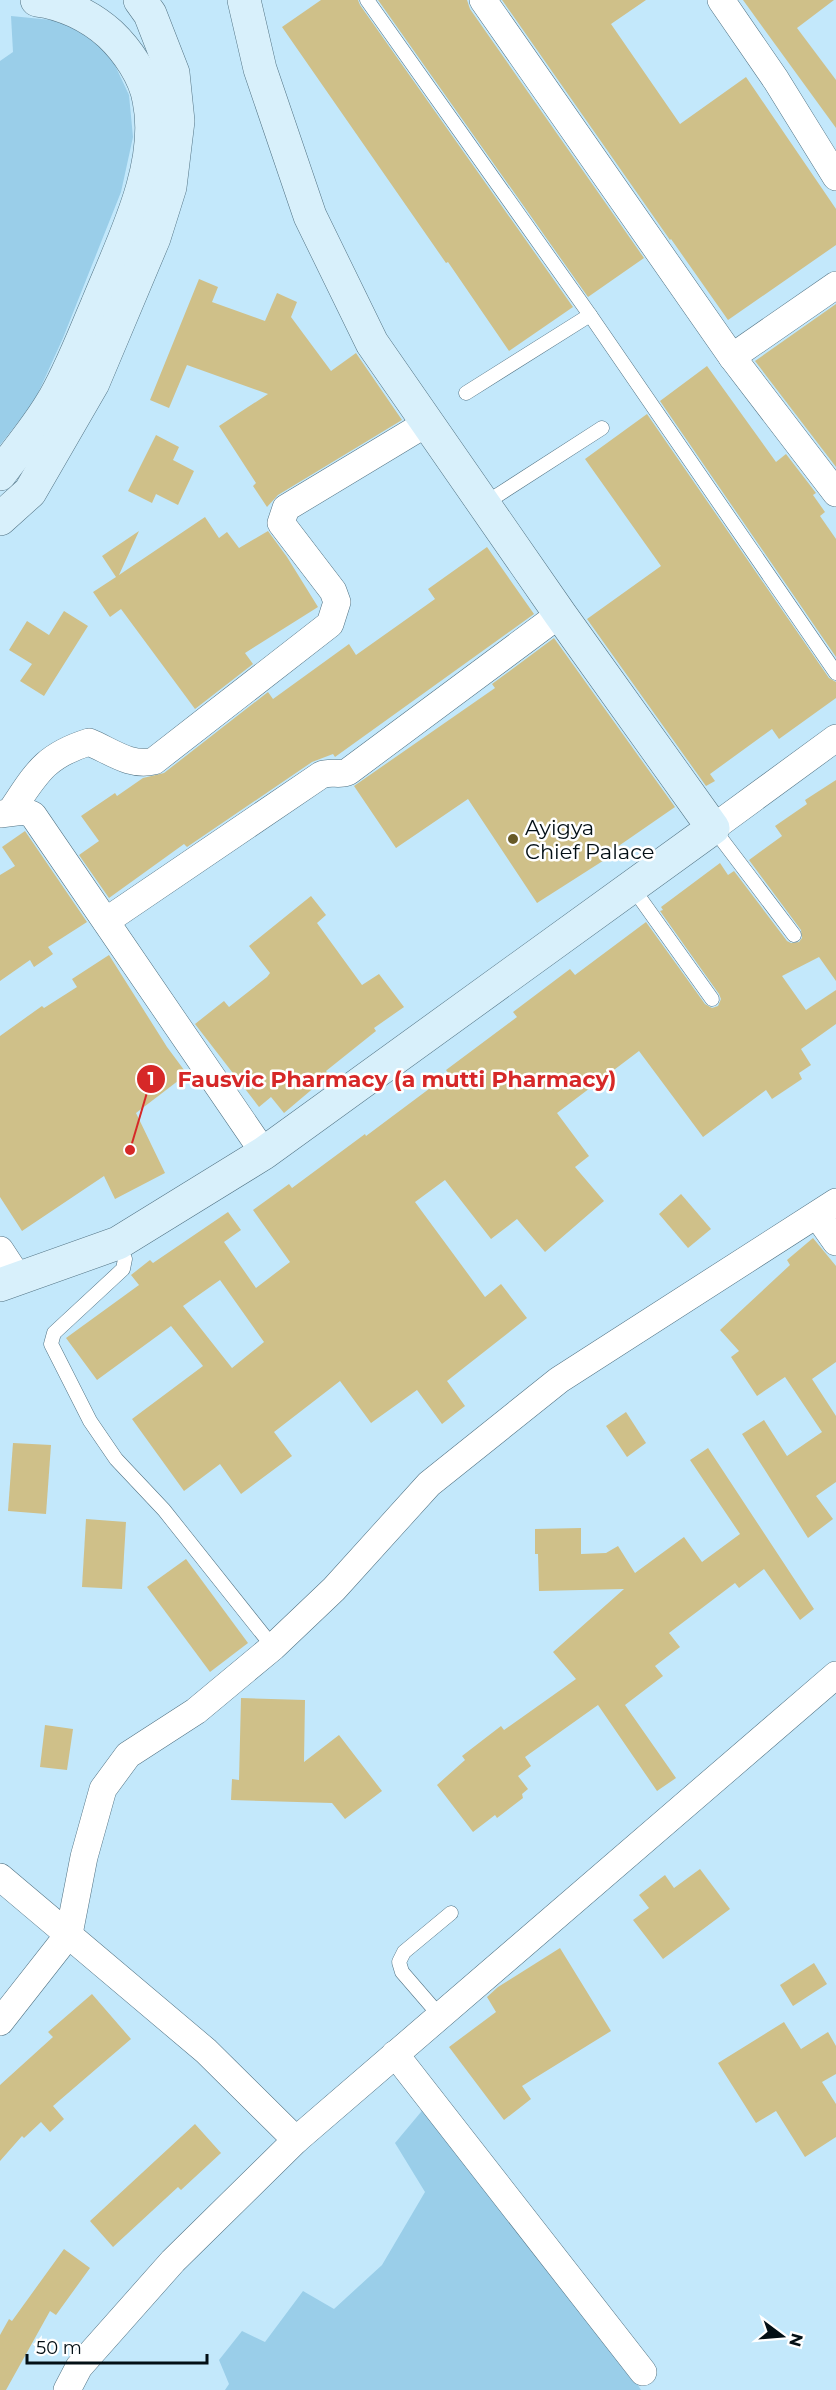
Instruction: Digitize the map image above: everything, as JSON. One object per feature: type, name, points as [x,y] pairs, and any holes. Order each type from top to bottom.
[{"type":"street","points":[[0,474],[52,404],[86,330],[131,220],[146,171],[151,135],[149,99],[136,66],[118,42],[101,25],[78,12],[42,0]]},
{"type":"street","points":[[0,519],[30,492],[93,383],[154,238],[170,187],[178,121],[173,73],[150,14],[140,0]]},
{"type":"street","points":[[244,0],[260,69],[310,216],[372,343],[560,614],[713,828]]},
{"type":"street","points":[[483,0],[732,357],[836,493]]},
{"type":"street","points":[[721,0],[776,80],[836,177]]},
{"type":"street","points":[[732,357],[836,285]]},
{"type":"street","points":[[5,813],[40,768],[58,754],[80,745],[89,742],[131,762],[143,764],[154,761],[330,624],[337,602],[333,591],[281,523],[286,508],[428,423]]},
{"type":"street","points":[[106,921],[321,775],[328,772],[345,774],[560,614]]},
{"type":"street","points":[[0,1250],[10,1282],[118,1243],[264,1153],[836,738]]},
{"type":"street","points":[[5,813],[24,811],[33,815],[264,1153]]},
{"type":"street","points":[[0,2022],[69,1934],[84,1857],[103,1789],[128,1755],[196,1711],[273,1647],[334,1590],[429,1484],[559,1380],[826,1208],[836,1242]]},
{"type":"street","points":[[67,2390],[79,2367],[173,2261],[296,2140],[836,1675]]},
{"type":"street","points":[[0,1876],[206,2051],[296,2140]]},
{"type":"street","points":[[395,2054],[643,2372]]},
{"type":"lane","points":[[367,0],[590,315],[836,673]]},
{"type":"lane","points":[[465,393],[590,315]]},
{"type":"lane","points":[[484,504],[602,428]]},
{"type":"lane","points":[[713,828],[794,935]]},
{"type":"lane","points":[[632,887],[712,999]]},
{"type":"lane","points":[[118,1243],[125,1258],[123,1269],[54,1333],[51,1344],[90,1421],[116,1459],[164,1510],[273,1647]]},
{"type":"lane","points":[[440,2016],[402,1972],[399,1962],[404,1952],[451,1912]]},
{"type":"shaded area","points":[[11,16],[62,21],[88,33],[113,61],[129,95],[133,137],[121,192],[63,338],[34,402],[0,445],[0,61],[13,52]]},
{"type":"shaded area","points":[[426,2106],[605,2333],[641,2390],[225,2390],[229,2384],[219,2360],[242,2331],[265,2342],[303,2291],[334,2309],[382,2265],[425,2192],[395,2143]]},
{"type":"building","points":[[321,0],[358,0],[573,307],[509,351],[282,27]]},
{"type":"building","points":[[378,0],[467,0],[470,9],[644,258],[588,297]]},
{"type":"building","points":[[502,0],[646,0],[611,24],[680,124],[746,77],[836,209],[836,245],[728,320]]},
{"type":"building","points":[[743,0],[834,0],[797,28],[836,80],[836,128]]},
{"type":"building","points":[[199,279],[218,287],[212,302],[265,321],[277,293],[297,302],[291,317],[331,371],[356,353],[402,420],[278,495],[267,507],[253,486],[256,483],[219,426],[268,394],[187,365],[169,408],[150,400]]},
{"type":"building","points":[[836,304],[836,467],[755,361]]},
{"type":"building","points":[[707,366],[776,462],[786,454],[816,493],[813,495],[825,512],[820,516],[836,539],[836,657],[660,401]]},
{"type":"building","points":[[647,414],[829,678],[836,682],[836,698],[779,739],[772,729],[710,774],[715,781],[706,786],[587,619],[661,566],[585,459]]},
{"type":"building","points":[[156,435],[179,447],[173,460],[194,471],[178,505],[156,494],[152,503],[128,491]]},
{"type":"building","points":[[205,517],[219,538],[227,532],[239,548],[268,531],[318,607],[245,653],[253,664],[195,709],[121,609],[110,617],[93,592],[116,577],[102,556],[139,531],[119,575]]},
{"type":"building","points":[[487,547],[534,614],[335,757],[333,754],[312,762],[187,847],[184,844],[109,898],[79,855],[99,841],[81,816],[115,793],[117,796],[143,778],[164,773],[268,692],[273,699],[349,644],[356,655],[435,599],[428,589]]},
{"type":"building","points":[[64,611],[88,626],[44,696],[20,681],[32,664],[9,650],[27,621],[49,635]]},
{"type":"building","points":[[554,638],[675,807],[607,854],[609,857],[537,903],[468,799],[396,848],[354,786],[495,688],[492,684]]},
{"type":"building","points":[[836,780],[836,981],[819,957],[782,976],[806,1010],[836,990],[836,1024],[801,1049],[811,1065],[799,1073],[802,1079],[772,1099],[766,1090],[703,1137],[639,1051],[557,1113],[589,1156],[575,1167],[604,1201],[545,1252],[517,1219],[491,1239],[445,1180],[415,1202],[485,1297],[501,1284],[527,1318],[447,1381],[465,1406],[442,1424],[417,1390],[371,1423],[340,1381],[274,1432],[292,1456],[241,1494],[220,1464],[184,1491],[132,1419],[203,1366],[171,1326],[97,1380],[66,1338],[139,1285],[131,1275],[150,1260],[153,1263],[228,1212],[241,1230],[224,1242],[256,1288],[290,1262],[253,1210],[289,1184],[292,1188],[365,1134],[366,1136],[449,1074],[446,1070],[517,1017],[513,1012],[570,969],[575,975],[646,922],[705,1004],[712,1008],[718,1006],[721,999],[719,994],[660,911],[663,910],[661,907],[720,863],[728,875],[734,871],[787,941],[799,942],[802,938],[801,930],[749,860],[782,836],[775,826],[807,804],[805,800]],"holes":[[[220,1280],[264,1342],[232,1368],[183,1306]]]},
{"type":"building","points":[[25,831],[87,922],[48,947],[53,954],[34,967],[30,960],[0,981],[0,875],[15,866],[2,847]]},
{"type":"building","points":[[311,896],[326,915],[317,923],[362,985],[379,974],[404,1007],[374,1028],[376,1031],[326,1071],[329,1075],[284,1113],[271,1097],[259,1107],[195,1024],[224,1001],[229,1007],[267,977],[270,973],[249,946]]},
{"type":"building","points":[[109,955],[167,1047],[187,1074],[136,1113],[165,1173],[115,1199],[104,1176],[22,1231],[0,1197],[0,1036],[42,1006],[44,1008],[77,987],[72,979]]},
{"type":"building","points":[[681,1194],[711,1229],[688,1248],[659,1214]]},
{"type":"building","points":[[813,1238],[836,1266],[836,1362],[812,1379],[836,1416],[836,1482],[816,1496],[833,1519],[808,1538],[742,1434],[764,1420],[787,1456],[822,1432],[785,1377],[757,1396],[731,1357],[739,1351],[720,1330],[790,1265],[787,1260]]},
{"type":"building","points":[[626,1412],[646,1443],[627,1457],[606,1426]]},
{"type":"building","points":[[13,1443],[51,1445],[46,1514],[8,1511]]},
{"type":"building","points":[[708,1448],[814,1609],[800,1620],[764,1569],[739,1588],[735,1583],[669,1633],[680,1647],[655,1666],[663,1676],[625,1705],[676,1778],[657,1791],[598,1705],[525,1757],[531,1766],[518,1776],[528,1789],[522,1794],[523,1798],[497,1818],[495,1815],[473,1832],[437,1785],[465,1760],[462,1756],[501,1726],[504,1730],[576,1679],[553,1652],[624,1589],[539,1591],[535,1529],[581,1528],[581,1554],[606,1553],[618,1546],[635,1573],[684,1537],[702,1562],[740,1534],[690,1460]]},
{"type":"building","points":[[86,1519],[126,1522],[122,1589],[82,1587]]},
{"type":"building","points":[[186,1559],[248,1643],[210,1672],[147,1587]]},
{"type":"building","points":[[241,1698],[305,1700],[304,1762],[339,1735],[382,1791],[345,1819],[332,1803],[231,1800],[232,1779],[239,1780]]},
{"type":"building","points":[[45,1725],[73,1729],[67,1770],[40,1767]]},
{"type":"building","points":[[700,1869],[730,1909],[663,1959],[633,1920],[649,1908],[639,1895],[665,1875],[674,1888]]},
{"type":"building","points":[[560,1948],[611,2031],[522,2086],[531,2099],[504,2120],[449,2047],[496,2012],[487,1997],[498,1987]]},
{"type":"building","points":[[814,1963],[827,1984],[793,2006],[780,1985]]},
{"type":"building","points":[[92,1994],[131,2039],[53,2106],[64,2119],[50,2132],[41,2122],[24,2138],[22,2136],[0,2161],[0,2085],[53,2037],[48,2032]]},
{"type":"building","points":[[784,2022],[801,2049],[828,2032],[836,2046],[836,2074],[822,2082],[836,2104],[836,2137],[805,2157],[776,2111],[756,2123],[718,2063]]},
{"type":"building","points":[[195,2124],[221,2153],[181,2190],[178,2187],[113,2247],[90,2221]]},
{"type":"building","points":[[64,2249],[90,2268],[56,2315],[50,2311],[6,2390],[0,2390],[0,2335],[9,2319],[12,2321]]},
{"type":"place","name":"Ayigya Chief Palace","points":[[513,839]]},
{"type":"place","name":"Fausvic Pharmacy (a mutti Pharmacy)","points":[[130,1150]]}]
